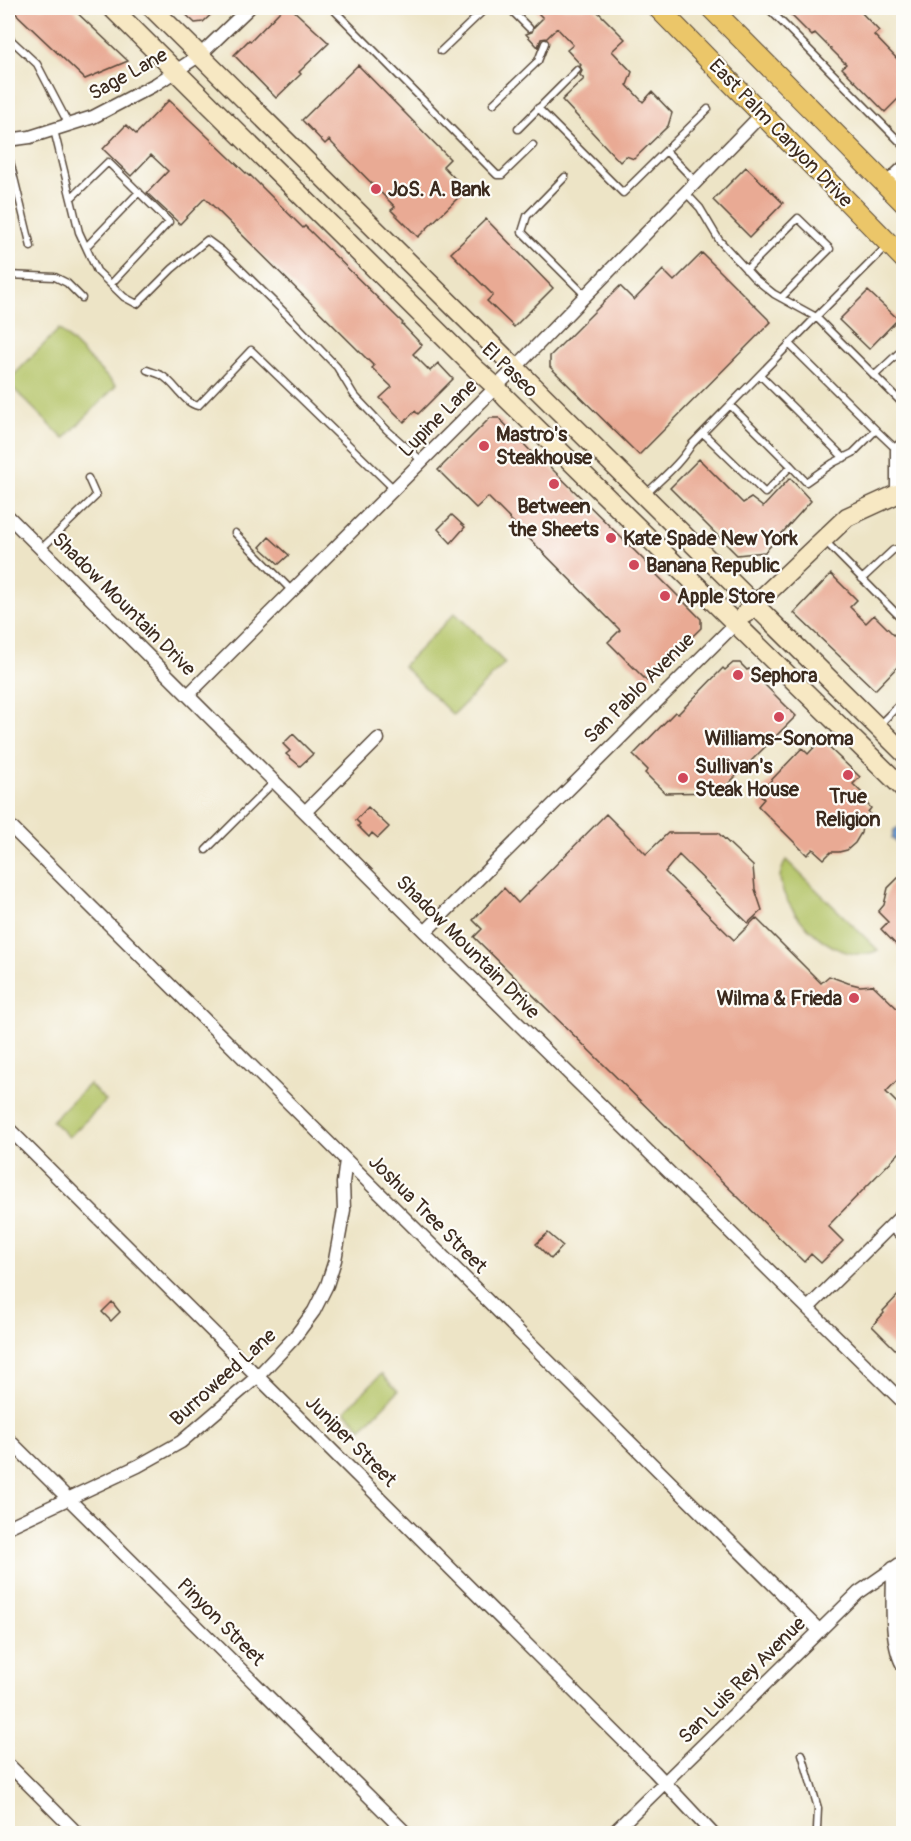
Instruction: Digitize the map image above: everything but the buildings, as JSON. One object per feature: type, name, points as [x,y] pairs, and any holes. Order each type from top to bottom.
[{"type":"main road","name":"East Palm Canyon Drive","points":[[658,8],[903,259]]},
{"type":"main road","name":"East Palm Canyon Drive","points":[[711,8],[903,203]]},
{"type":"street","name":"El Paseo","points":[[112,8],[467,361],[903,788]]},
{"type":"street","name":"El Paseo","points":[[152,8],[903,753]]},
{"type":"street","name":"Sage Lane","points":[[8,139],[30,137],[93,117],[156,84],[200,55],[249,8]]},
{"type":"street","name":"Lupine Lane","points":[[188,695],[516,367],[762,114]]},
{"type":"street","points":[[885,185],[903,167]]},
{"type":"street","name":"San Pablo Avenue","points":[[425,932],[823,539],[847,517],[900,494],[900,447]]},
{"type":"street","name":"Shadow Mountain Drive","points":[[8,516],[425,932],[903,1403]]},
{"type":"street","points":[[305,812],[378,739]]},
{"type":"street","name":"Joshua Tree Street","points":[[8,824],[820,1631]]},
{"type":"street","name":"Juniper Street","points":[[8,1128],[713,1833]]},
{"type":"street","name":"Burroweed Lane","points":[[8,1527],[138,1466],[181,1442],[258,1376],[294,1338],[314,1311],[327,1284],[344,1210],[343,1183],[346,1160]]},
{"type":"street","points":[[808,1308],[903,1213]]},
{"type":"street","name":"Pinyon Street","points":[[8,1439],[407,1833]]},
{"type":"street","points":[[898,1564],[894,1640],[897,1658],[903,1667]]},
{"type":"street","name":"San Luis Rey Avenue","points":[[612,1833],[858,1593],[898,1564]]},
{"type":"street","points":[[8,1764],[72,1832]]},
{"type":"lane","points":[[332,8],[497,175],[502,175],[533,145]]},
{"type":"lane","points":[[441,51],[486,8]]},
{"type":"lane","points":[[509,8],[530,28]]},
{"type":"lane","points":[[768,8],[903,146]]},
{"type":"lane","points":[[8,37],[37,64],[69,125]]},
{"type":"lane","points":[[493,104],[538,61],[545,43]]},
{"type":"lane","points":[[518,129],[577,70]]},
{"type":"lane","points":[[538,108],[623,193],[708,109]]},
{"type":"lane","points":[[54,130],[79,232],[97,271],[124,297],[137,304],[172,269],[207,240],[222,251],[294,322],[337,367],[354,395],[422,462]]},
{"type":"lane","points":[[666,151],[697,182]]},
{"type":"lane","points":[[8,153],[31,247]]},
{"type":"lane","points":[[71,198],[108,162],[169,222],[111,284]]},
{"type":"lane","points":[[566,177],[527,216],[522,232],[586,296]]},
{"type":"lane","points":[[86,247],[139,192]]},
{"type":"lane","points":[[686,193],[700,208],[718,240],[754,278],[781,298],[816,317],[903,405]]},
{"type":"lane","points":[[746,270],[798,218],[830,249],[781,298]]},
{"type":"lane","points":[[644,496],[678,465],[692,444],[889,244]]},
{"type":"lane","points":[[8,275],[55,277],[67,283],[82,298]]},
{"type":"lane","points":[[789,344],[876,430],[900,447]]},
{"type":"lane","points":[[874,376],[903,348]]},
{"type":"lane","points":[[147,370],[162,375],[194,406],[198,406],[251,350],[394,489]]},
{"type":"lane","points":[[760,375],[844,458]]},
{"type":"lane","points":[[730,405],[806,482],[853,453],[876,430]]},
{"type":"lane","points":[[703,433],[765,493],[791,466]]},
{"type":"lane","points":[[41,549],[96,495],[88,478]]},
{"type":"lane","points":[[235,533],[292,591]]},
{"type":"lane","points":[[823,539],[903,621]]},
{"type":"lane","points":[[862,579],[893,550],[897,549],[903,555]]},
{"type":"lane","points":[[877,727],[903,700]]},
{"type":"lane","points":[[206,850],[274,781]]},
{"type":"lane","points":[[890,1227],[903,1240]]},
{"type":"lane","points":[[802,1754],[818,1808],[819,1833]]},
{"type":"green space","points":[[59,329],[116,386],[64,439],[8,383]]},
{"type":"green space","points":[[455,613],[505,663],[453,715],[403,666]]},
{"type":"green space","points":[[786,860],[878,950],[863,954],[848,952],[832,946],[816,935],[791,908],[784,893],[780,876]]},
{"type":"green space","points":[[89,1084],[106,1101],[69,1137],[52,1121]]},
{"type":"green space","points":[[381,1374],[398,1391],[362,1428],[345,1411]]},
{"type":"water","points":[[899,827],[903,828],[903,844],[898,844],[892,838],[894,830]]},
{"type":"place","name":"JoS. A. Bank","points":[[376,189]]},
{"type":"place","name":"Mastro's Steakhouse","points":[[484,446]]},
{"type":"place","name":"Between the Sheets","points":[[554,484]]},
{"type":"place","name":"Kate Spade New York","points":[[611,538]]},
{"type":"place","name":"Banana Republic","points":[[634,565]]},
{"type":"place","name":"Apple Store","points":[[665,596]]},
{"type":"place","name":"Sephora","points":[[738,675]]},
{"type":"place","name":"Williams-Sonoma","points":[[779,717]]},
{"type":"place","name":"True Religion","points":[[848,775]]},
{"type":"place","name":"Sullivan's Steak House","points":[[683,778]]},
{"type":"place","name":"Wilma & Frieda","points":[[854,998]]}]
